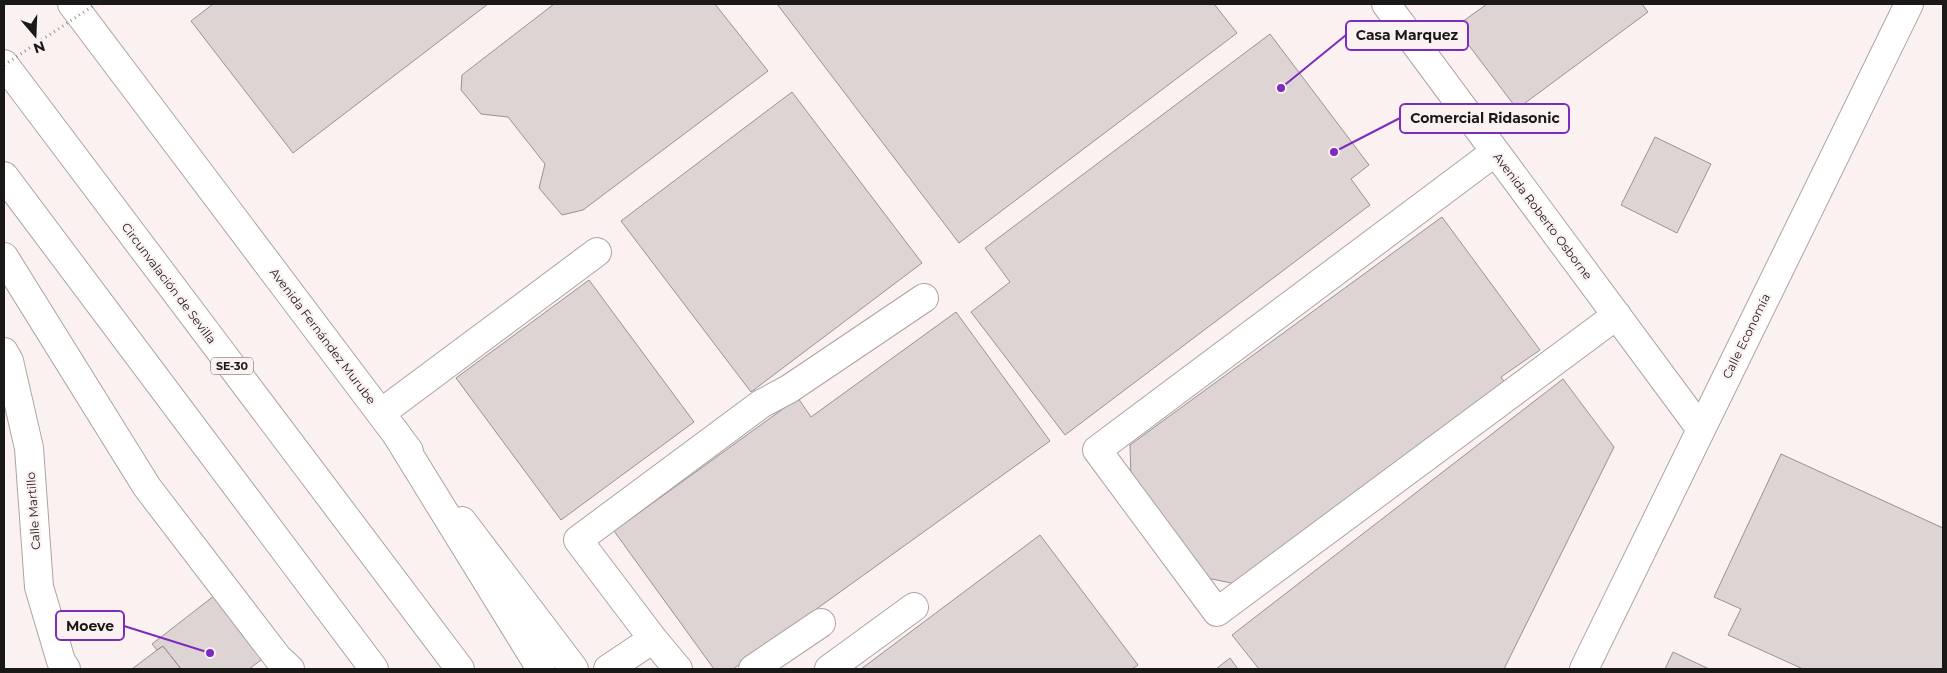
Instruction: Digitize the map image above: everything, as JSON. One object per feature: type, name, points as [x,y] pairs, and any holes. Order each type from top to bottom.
[{"type":"main road","name":"Avenida Fernández Murube","points":[[72,4],[574,669]]},
{"type":"main road","name":"Avenida Roberto Osborne","points":[[1386,4],[1700,428]]},
{"type":"main road","name":"Calle Economía","points":[[1584,669],[1700,428],[1909,4]]},
{"type":"main road","name":"Circunvalación de Sevilla","points":[[4,64],[460,669]]},
{"type":"main road","points":[[1495,152],[1097,450],[1217,612],[1617,315]]},
{"type":"main road","points":[[4,176],[374,669]]},
{"type":"main road","points":[[541,669],[388,422],[597,252]]},
{"type":"main road","points":[[4,257],[147,487],[278,658],[290,669]]},
{"type":"main road","points":[[678,669],[578,540],[761,404],[924,298]]},
{"type":"main road","name":"Calle Martillo","points":[[4,352],[9,361],[28,448],[39,587],[61,661],[66,669]]},
{"type":"main road","points":[[829,669],[914,607]]},
{"type":"main road","points":[[752,669],[821,623]]},
{"type":"main road","points":[[608,669],[653,639]]},
{"type":"path","points":[[4,64],[96,4]]},
{"type":"building","points":[[213,4],[488,4],[293,153],[191,21]]},
{"type":"building","points":[[554,4],[715,4],[768,71],[583,210],[562,215],[539,188],[545,164],[508,117],[481,114],[461,90],[462,75]]},
{"type":"building","points":[[777,4],[1214,4],[1237,33],[959,243]]},
{"type":"building","points":[[1487,4],[1642,4],[1648,12],[1517,109],[1455,27]]},
{"type":"building","points":[[1270,34],[1369,165],[1351,179],[1370,205],[1065,435],[971,312],[1010,282],[985,248]]},
{"type":"building","points":[[792,92],[922,263],[751,392],[621,221]]},
{"type":"building","points":[[1655,137],[1711,164],[1677,233],[1621,205]]},
{"type":"building","points":[[1442,217],[1540,350],[1501,377],[1508,387],[1236,584],[1207,578],[1131,479],[1130,445]]},
{"type":"building","points":[[589,280],[694,422],[561,520],[456,378]]},
{"type":"building","points":[[956,312],[1050,441],[733,669],[714,669],[614,531],[798,398],[811,417]]},
{"type":"building","points":[[1563,379],[1614,447],[1504,669],[1259,669],[1232,635]]},
{"type":"building","points":[[1781,454],[1943,528],[1943,669],[1803,669],[1728,635],[1741,609],[1714,597]]},
{"type":"building","points":[[1040,535],[1138,665],[1132,669],[861,669]]},
{"type":"building","points":[[232,582],[281,645],[249,669],[181,669],[163,646],[157,650],[152,644]]},
{"type":"building","points":[[163,646],[181,669],[132,669],[157,650]]},
{"type":"building","points":[[1673,652],[1709,669],[1665,669]]},
{"type":"building","points":[[1230,658],[1238,669],[1216,669]]},
{"type":"place","name":"Casa Marquez","points":[[1281,88]]},
{"type":"place","name":"Comercial Ridasonic","points":[[1334,152]]},
{"type":"place","name":"Moeve","points":[[210,653]]}]
